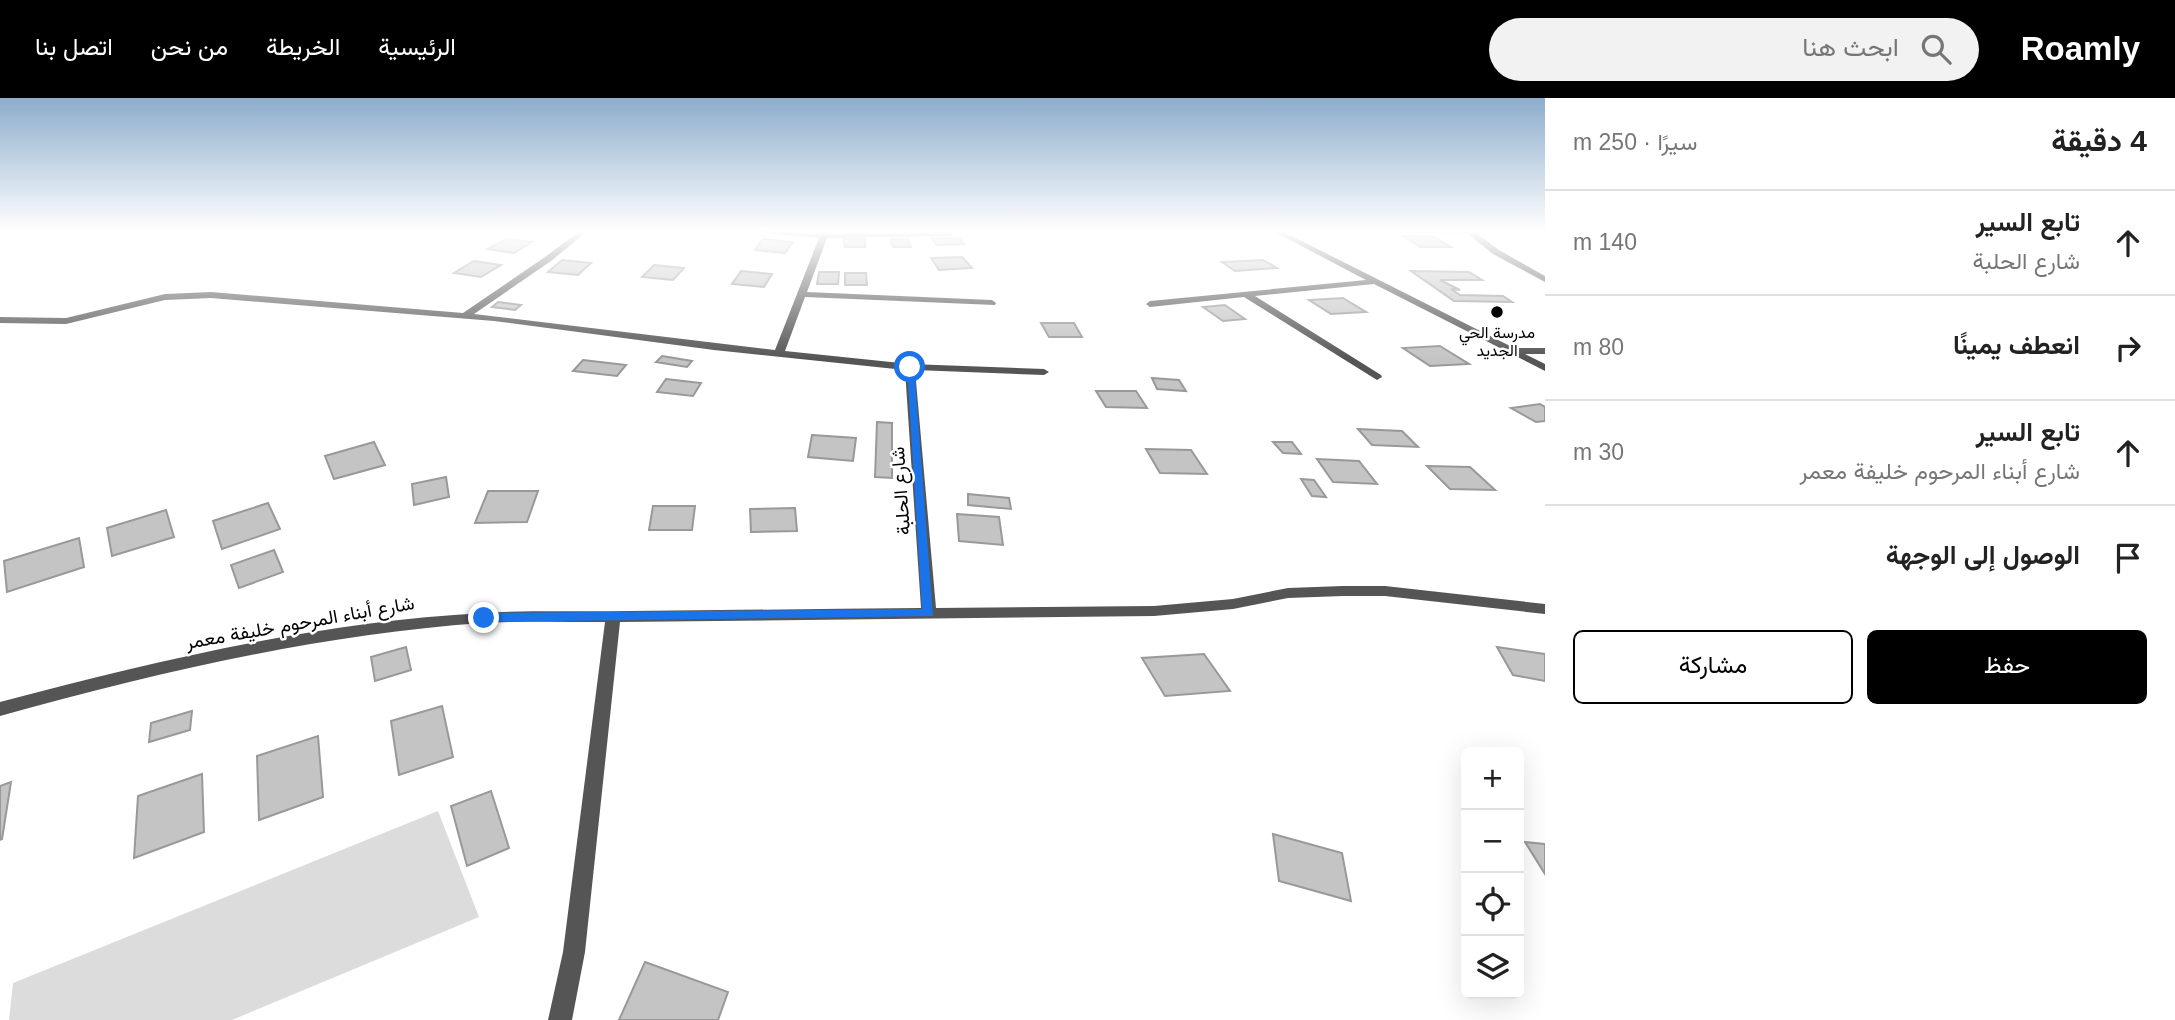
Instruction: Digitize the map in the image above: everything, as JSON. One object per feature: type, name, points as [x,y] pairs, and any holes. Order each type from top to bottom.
[{"type":"street","points":[[464,316],[527,273]]},
{"type":"street","points":[[779,354],[810,273]]},
{"type":"street","points":[[1356,273],[1545,368]]},
{"type":"street","points":[[1150,304],[1373,282]]},
{"type":"street","points":[[802,294],[992,303]]},
{"type":"street","points":[[0,320],[66,321],[149,300],[193,295],[464,316],[910,367],[1044,372]]},
{"type":"street","points":[[1247,295],[1377,377]]},
{"type":"street","points":[[1513,351],[1545,351]]},
{"type":"street","name":"شارع الحلبة","points":[[910,367],[929,613]]},
{"type":"street","name":"شارع أبناء المرحوم خليفة معمر","points":[[0,709],[103,681],[233,652],[408,624],[484,618],[1154,611],[1233,604],[1288,593],[1343,591],[1385,591],[1545,609]]},
{"type":"street","points":[[560,1020],[574,952],[613,615]]},
{"type":"shaded area","points":[[438,811],[479,917],[232,1020],[9,1020],[13,983]]},
{"type":"building","points":[[454,273],[488,273],[481,277]]},
{"type":"building","points":[[646,273],[679,273],[673,280],[642,277]]},
{"type":"building","points":[[740,273],[772,274],[764,287],[732,284]]},
{"type":"building","points":[[819,273],[839,273],[838,284],[817,284]]},
{"type":"building","points":[[845,273],[866,273],[867,285],[845,285]]},
{"type":"building","name":"مدرسة الحي الجديد","points":[[1414,273],[1471,273],[1482,280],[1440,280],[1460,290],[1451,289],[1460,295],[1503,296],[1512,302],[1454,301]]},
{"type":"building","points":[[1343,298],[1366,312],[1331,314],[1309,300]]},
{"type":"building","points":[[498,302],[521,305],[515,310],[492,307]]},
{"type":"building","points":[[1225,305],[1245,319],[1223,321],[1203,307]]},
{"type":"building","points":[[1041,323],[1074,323],[1082,337],[1049,337]]},
{"type":"building","points":[[1440,346],[1469,364],[1430,366],[1403,348]]},
{"type":"building","points":[[662,356],[692,361],[687,367],[656,362]]},
{"type":"building","points":[[583,360],[626,365],[617,376],[573,371]]},
{"type":"building","points":[[1152,378],[1179,380],[1186,391],[1157,389]]},
{"type":"building","points":[[666,379],[701,383],[693,396],[657,392]]},
{"type":"building","points":[[1096,391],[1136,391],[1147,408],[1106,407]]},
{"type":"building","points":[[1540,404],[1545,407],[1545,421],[1536,422],[1511,408]]},
{"type":"building","points":[[877,422],[892,423],[892,478],[875,477]]},
{"type":"building","points":[[1358,429],[1402,431],[1418,447],[1372,445]]},
{"type":"building","points":[[812,435],[856,438],[853,461],[808,457]]},
{"type":"building","points":[[374,442],[385,465],[334,479],[325,456]]},
{"type":"building","points":[[1273,442],[1292,442],[1301,454],[1283,453]]},
{"type":"building","points":[[1146,449],[1191,450],[1207,474],[1160,473]]},
{"type":"building","points":[[1317,459],[1359,461],[1377,484],[1333,482]]},
{"type":"building","points":[[1427,466],[1470,467],[1495,490],[1450,489]]},
{"type":"building","points":[[446,477],[449,497],[414,505],[412,484]]},
{"type":"building","points":[[1301,479],[1314,480],[1326,497],[1312,496]]},
{"type":"building","points":[[488,491],[538,491],[527,522],[475,523]]},
{"type":"building","points":[[968,494],[1009,498],[1011,509],[968,505]]},
{"type":"building","points":[[268,503],[280,529],[222,549],[213,521]]},
{"type":"building","points":[[653,506],[695,506],[692,530],[649,530]]},
{"type":"building","points":[[795,508],[797,531],[751,532],[750,509]]},
{"type":"building","points":[[166,510],[174,537],[112,556],[107,528]]},
{"type":"building","points":[[957,514],[999,517],[1003,545],[959,541]]},
{"type":"building","points":[[79,538],[84,567],[7,592],[4,561]]},
{"type":"building","points":[[274,550],[283,572],[239,588],[231,565]]},
{"type":"building","points":[[406,647],[411,670],[375,681],[371,657]]},
{"type":"building","points":[[1497,647],[1545,654],[1545,681],[1513,675]]},
{"type":"building","points":[[1204,654],[1230,691],[1165,696],[1142,658]]},
{"type":"building","points":[[442,706],[453,757],[399,775],[391,721]]},
{"type":"building","points":[[192,711],[190,730],[149,742],[151,723]]},
{"type":"building","points":[[318,736],[323,797],[259,820],[257,756]]},
{"type":"building","points":[[202,774],[204,832],[134,858],[138,796]]},
{"type":"building","points":[[11,782],[2,839],[0,840],[0,786]]},
{"type":"building","points":[[491,791],[509,848],[467,866],[451,806]]},
{"type":"building","points":[[1273,834],[1342,853],[1351,901],[1279,881]]},
{"type":"building","points":[[1525,842],[1545,844],[1545,874]]},
{"type":"building","points":[[645,962],[728,992],[718,1020],[619,1020]]},
{"type":"place","name":"مدرسة الحي الجديد","points":[[1497,312]]},
{"type":"route","points":[[484,618],[929,613],[910,367]]}]
